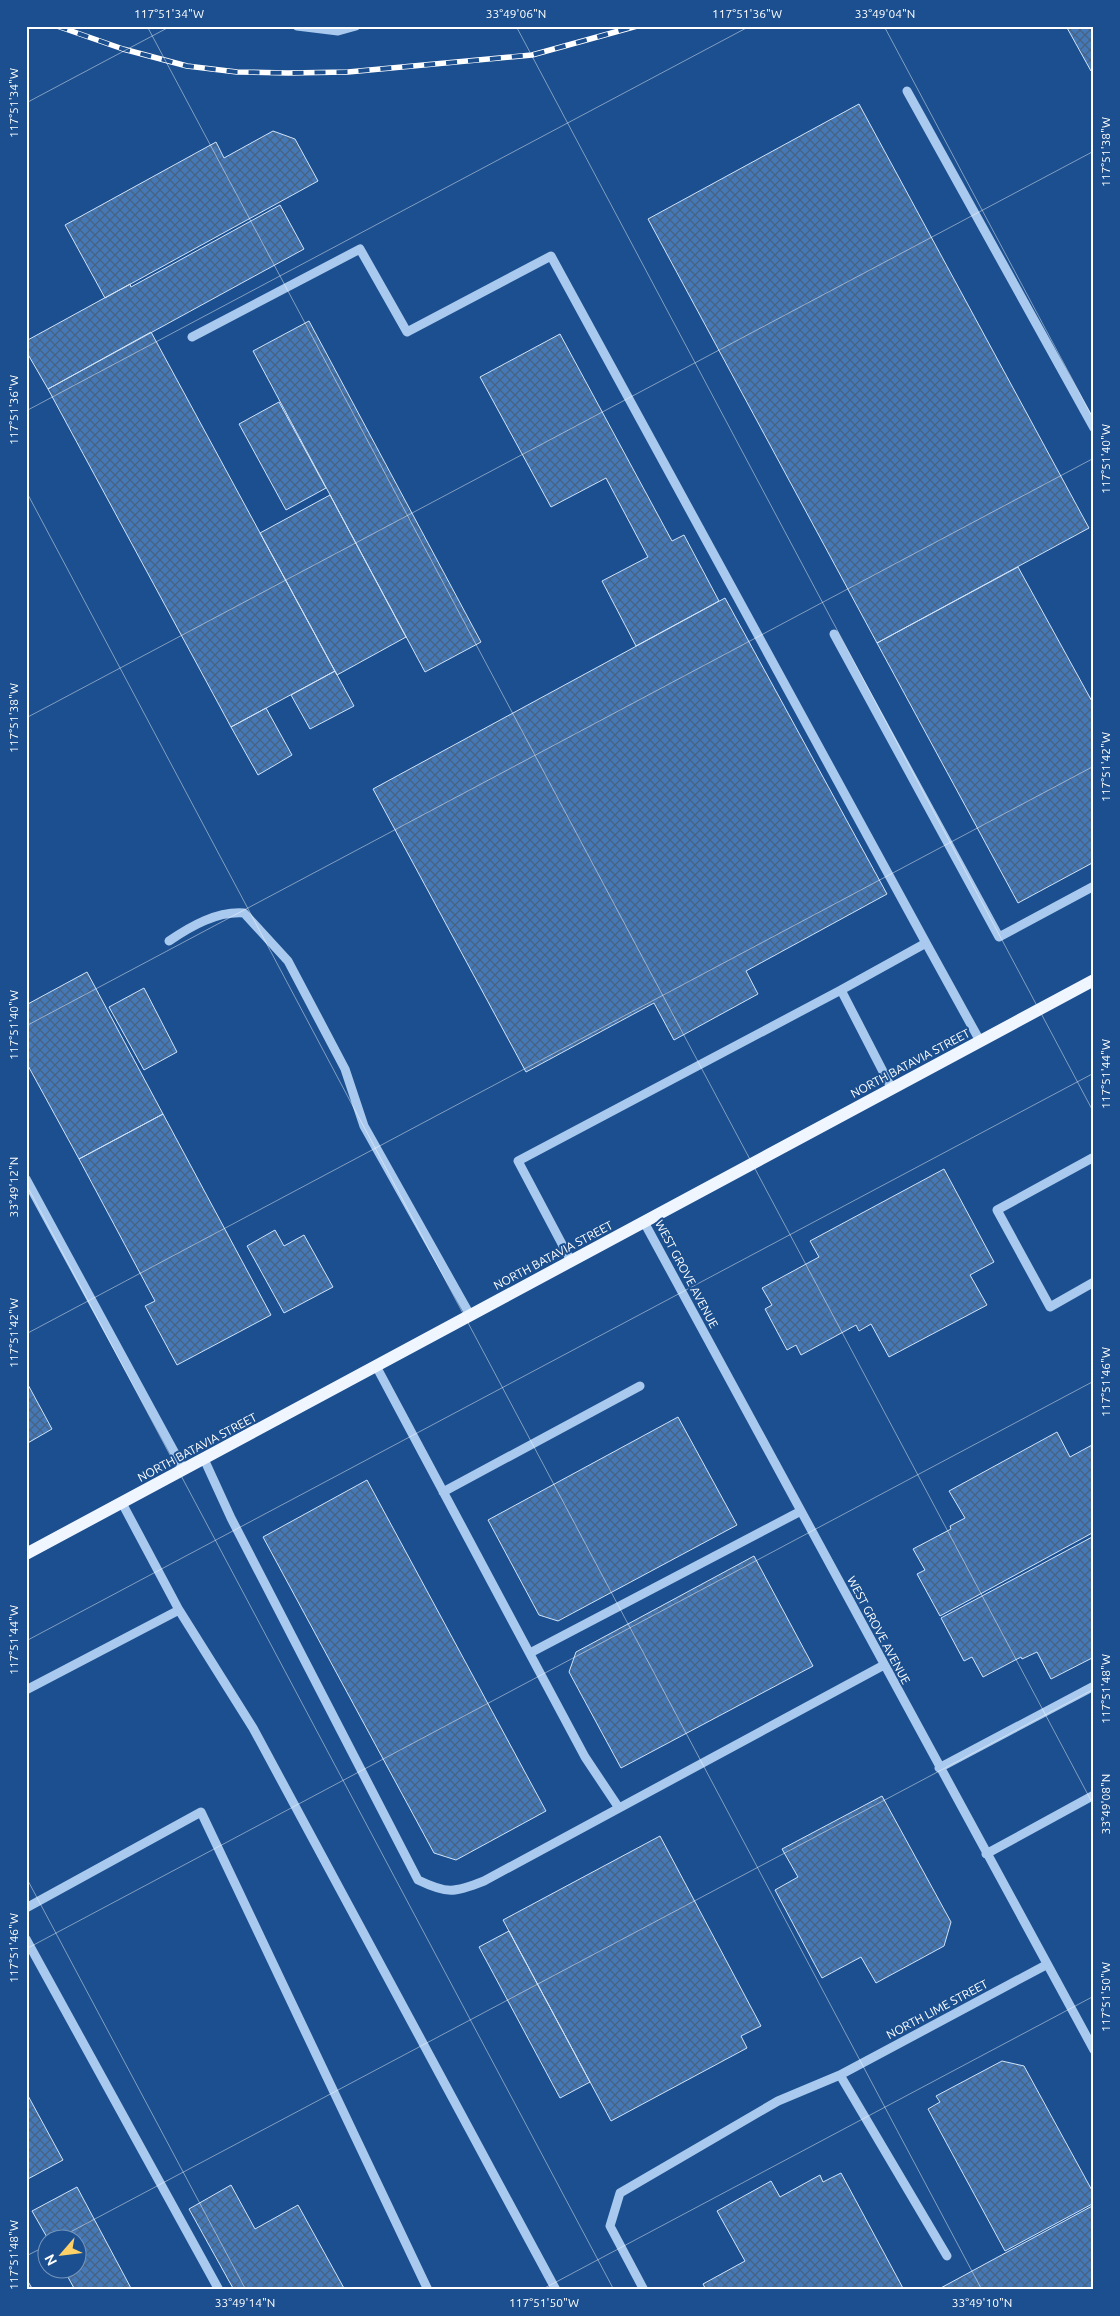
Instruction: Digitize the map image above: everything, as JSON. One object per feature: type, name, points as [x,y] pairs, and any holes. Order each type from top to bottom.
[{"type":"main road","name":"NORTH BATAVIA STREET","points":[[26,1554],[1094,980]]},
{"type":"street","points":[[297,26],[338,31],[356,26]]},
{"type":"street","points":[[908,91],[1094,428]]},
{"type":"street","points":[[192,337],[360,249],[407,332],[551,256],[980,1041]]},
{"type":"street","points":[[834,634],[998,937],[1094,886]]},
{"type":"street","points":[[169,940],[191,927],[229,912],[244,913],[288,961],[345,1069],[364,1126],[470,1315]]},
{"type":"street","points":[[570,1261],[518,1161],[926,943]]},
{"type":"street","points":[[841,990],[892,1089]]},
{"type":"street","points":[[1094,1157],[997,1210],[1050,1307],[1094,1282]]},
{"type":"street","points":[[26,1179],[184,1470]]},
{"type":"street","name":"WEST GROVE AVENUE","points":[[644,1222],[939,1768],[1094,2050]]},
{"type":"street","points":[[376,1366],[586,1757],[619,1808]]},
{"type":"street","points":[[443,1492],[640,1386]]},
{"type":"street","points":[[204,1459],[235,1527],[418,1880],[437,1889],[458,1891],[484,1882],[884,1665]]},
{"type":"street","points":[[122,1503],[179,1610],[253,1728],[556,2290]]},
{"type":"street","points":[[530,1653],[801,1511]]},
{"type":"street","points":[[26,1690],[179,1610]]},
{"type":"street","points":[[939,1768],[1094,1686]]},
{"type":"street","points":[[986,1854],[1094,1795]]},
{"type":"street","points":[[26,1908],[201,1812],[428,2290]]},
{"type":"street","points":[[26,1939],[219,2290]]},
{"type":"street","name":"NORTH LIME STREET","points":[[644,2290],[610,2226],[620,2193],[778,2101],[840,2075],[1046,1964]]},
{"type":"street","points":[[840,2075],[947,2256]]},
{"type":"building","points":[[1066,26],[1094,26],[1094,69],[1091,71]]},
{"type":"building","points":[[859,104],[1089,528],[877,643],[648,219]]},
{"type":"building","points":[[273,131],[295,139],[318,181],[105,298],[65,225],[216,142],[224,158]]},
{"type":"building","points":[[280,205],[304,249],[48,389],[26,351],[26,341],[130,284],[131,287]]},
{"type":"building","points":[[309,321],[481,642],[425,672],[253,351]]},
{"type":"building","points":[[151,332],[335,671],[231,727],[48,389]]},
{"type":"building","points":[[560,334],[672,541],[684,535],[719,601],[636,646],[602,581],[648,557],[606,478],[551,507],[480,377]]},
{"type":"building","points":[[279,402],[326,488],[286,510],[239,424]]},
{"type":"building","points":[[330,495],[406,637],[337,675],[260,533]]},
{"type":"building","points":[[1018,567],[1094,705],[1094,862],[1018,903],[877,643]]},
{"type":"building","points":[[725,598],[887,894],[746,971],[758,994],[674,1040],[654,1003],[526,1072],[373,789]]},
{"type":"building","points":[[335,671],[354,706],[310,729],[291,695]]},
{"type":"building","points":[[266,708],[292,755],[258,775],[231,727]]},
{"type":"building","points":[[87,972],[163,1114],[79,1159],[26,1062],[26,1005]]},
{"type":"building","points":[[144,988],[177,1052],[144,1070],[109,1007]]},
{"type":"building","points":[[163,1114],[271,1315],[177,1365],[145,1306],[155,1301],[79,1159]]},
{"type":"building","points":[[944,1169],[994,1262],[970,1275],[987,1305],[889,1357],[871,1324],[859,1331],[856,1325],[801,1355],[796,1345],[787,1350],[765,1309],[772,1305],[762,1288],[819,1257],[810,1241]]},
{"type":"building","points":[[275,1230],[284,1246],[304,1235],[333,1287],[284,1313],[247,1246]]},
{"type":"building","points":[[26,1381],[52,1429],[26,1444]]},
{"type":"building","points":[[678,1417],[737,1525],[558,1621],[539,1615],[488,1520]]},
{"type":"building","points":[[1057,1432],[1070,1457],[1092,1445],[1094,1448],[1094,1532],[940,1616],[917,1574],[925,1570],[913,1549],[951,1529],[950,1526],[965,1518],[949,1491]]},
{"type":"building","points":[[367,1480],[546,1811],[456,1860],[434,1853],[263,1537]]},
{"type":"building","points":[[1094,1536],[1094,1657],[1051,1679],[1037,1652],[1022,1659],[1021,1657],[983,1677],[972,1657],[964,1661],[941,1618]]},
{"type":"building","points":[[754,1556],[813,1666],[621,1768],[569,1672],[576,1652]]},
{"type":"building","points":[[882,1796],[951,1922],[944,1946],[876,1983],[861,1957],[822,1978],[775,1890],[798,1877],[782,1849]]},
{"type":"building","points":[[660,1836],[761,2026],[741,2036],[747,2048],[611,2121],[503,1920]]},
{"type":"building","points":[[509,1931],[590,2082],[560,2098],[479,1947]]},
{"type":"building","points":[[1002,2061],[1024,2066],[1094,2194],[1094,2203],[1005,2251],[928,2109],[940,2102],[936,2096]]},
{"type":"building","points":[[26,2092],[63,2160],[26,2180]]},
{"type":"building","points":[[841,2173],[904,2290],[706,2290],[703,2284],[745,2261],[717,2211],[771,2181],[780,2197],[820,2175],[823,2182]]},
{"type":"building","points":[[231,2185],[255,2229],[298,2205],[345,2290],[234,2290],[189,2209]]},
{"type":"building","points":[[77,2187],[132,2290],[75,2290],[68,2278],[88,2278],[88,2228],[42,2228],[32,2211]]},
{"type":"building","points":[[1094,2205],[1094,2286],[1090,2290],[937,2290]]},
{"type":"building","points":[[26,2278],[33,2290],[26,2290]]},
{"type":"railway","points":[[57,26],[123,49],[187,66],[237,72],[288,73],[348,72],[532,55],[637,26]]}]
